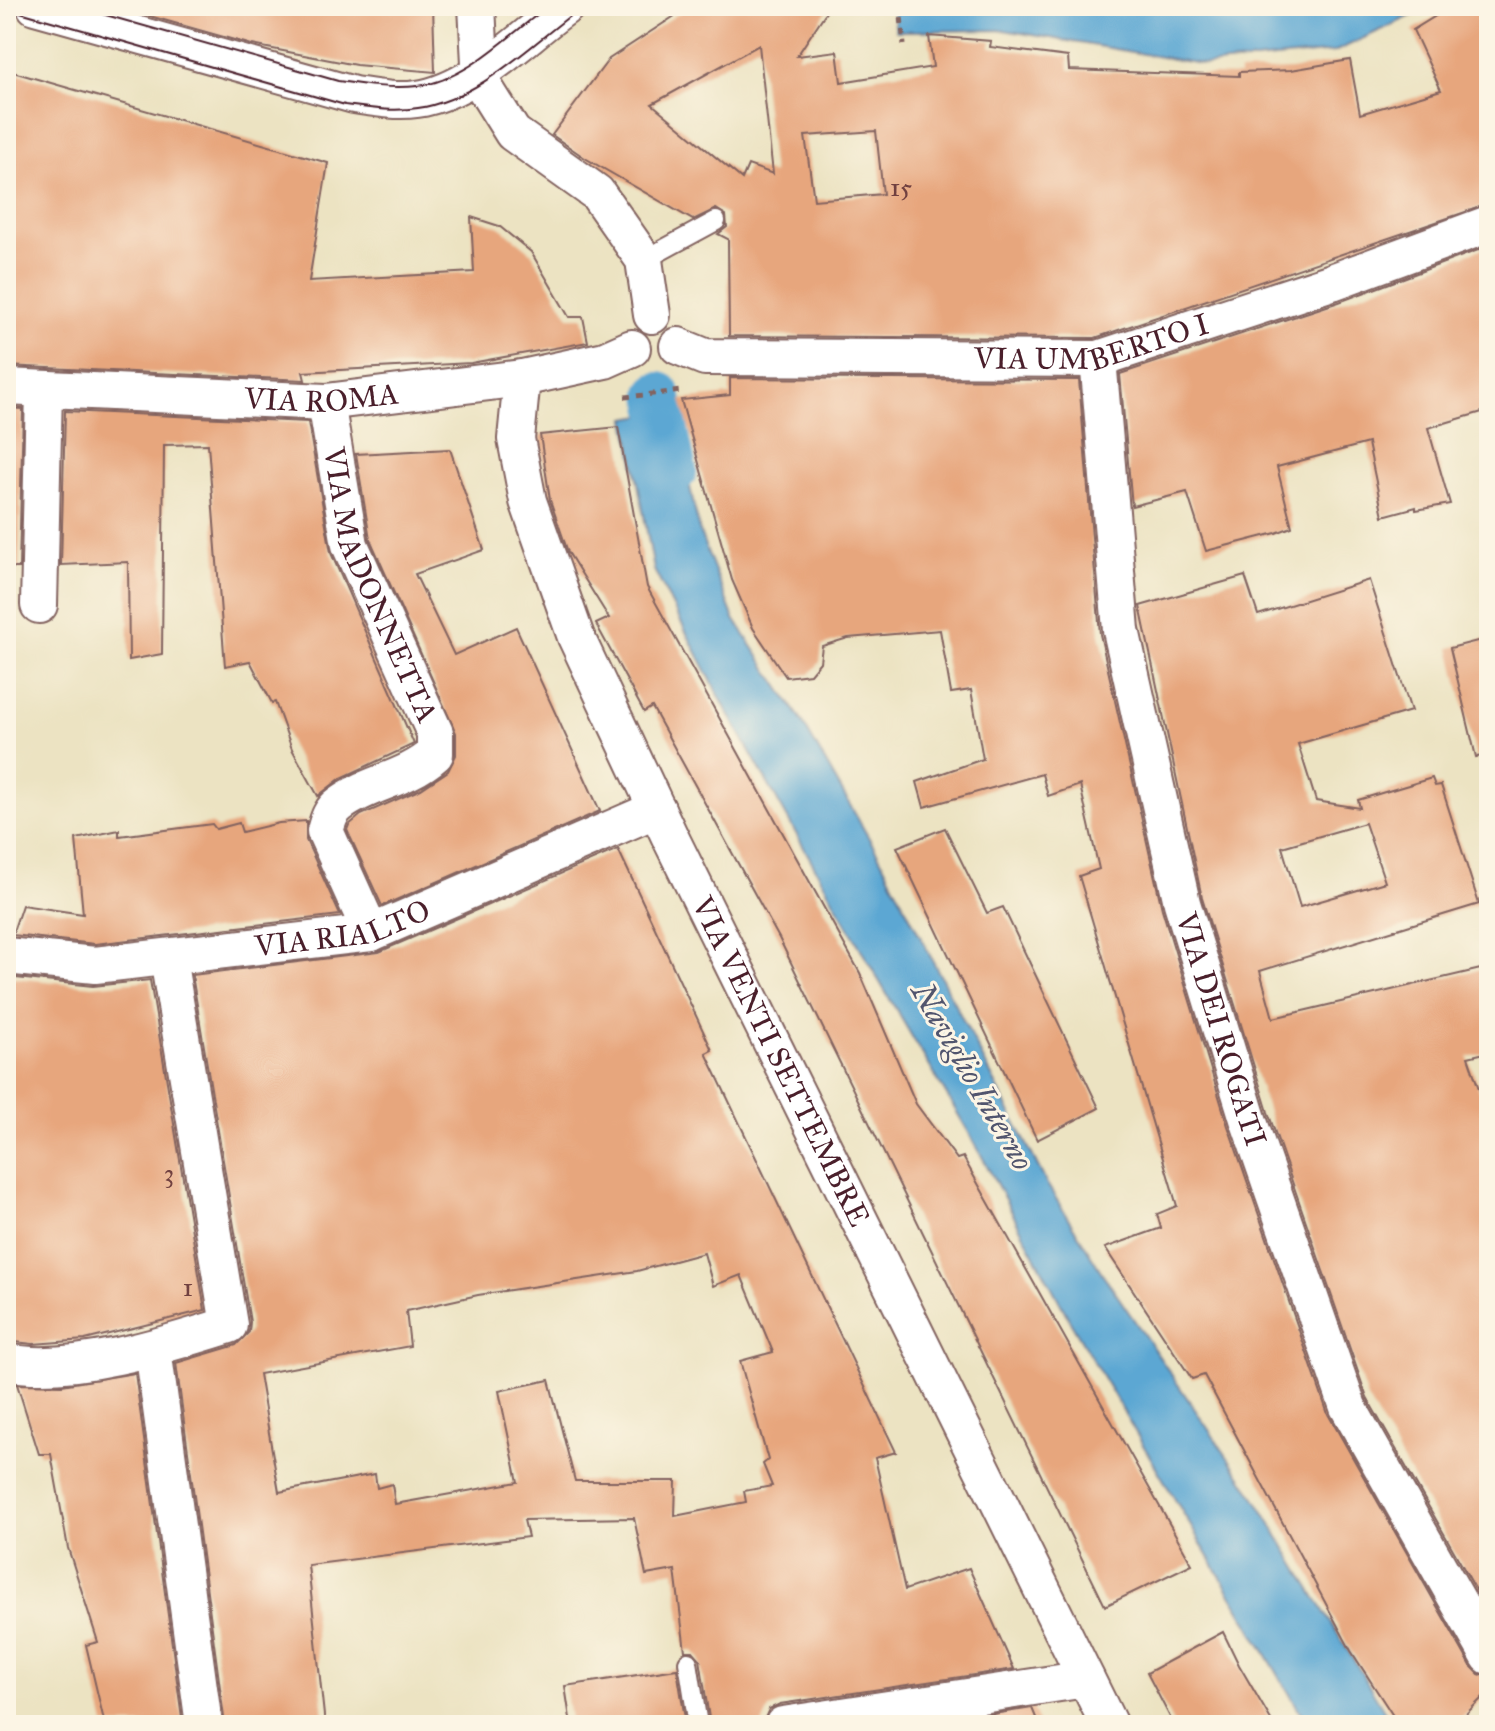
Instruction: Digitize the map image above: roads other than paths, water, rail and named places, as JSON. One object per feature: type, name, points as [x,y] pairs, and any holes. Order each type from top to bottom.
[{"type":"street","points":[[35,6],[354,95],[383,99],[418,99],[450,88],[479,71],[566,6]]},
{"type":"street","points":[[477,6],[481,82],[513,133],[597,193],[644,260],[652,315]]},
{"type":"street","name":"VIA UMBERTO I","points":[[678,346],[705,357],[1098,359],[1332,282],[1489,224]]},
{"type":"street","points":[[652,315],[663,317],[673,323],[678,334],[678,346],[672,356],[662,362],[640,358],[632,348],[634,327],[652,315]]},
{"type":"street","name":"VIA ROMA","points":[[6,387],[326,402],[522,378],[605,360],[632,348]]},
{"type":"street","name":"VIA DEI ROGATI","points":[[1098,359],[1121,630],[1182,903],[1248,1119],[1348,1407],[1489,1656]]},
{"type":"street","name":"VIA VENTI SETTEMBRE","points":[[522,378],[516,439],[528,501],[576,637],[657,809],[1109,1725]]},
{"type":"street","points":[[39,605],[44,390]]},
{"type":"street","name":"VIA MADONNETTA","points":[[326,402],[350,545],[435,733],[435,754],[421,767],[340,804],[328,817],[325,831],[371,933]]},
{"type":"street","name":"VIA RIALTO","points":[[6,956],[95,965],[371,933],[657,809]]},
{"type":"street","points":[[6,1362],[31,1367],[153,1349],[229,1325],[168,958]]},
{"type":"street","points":[[153,1349],[204,1725]]},
{"type":"street","points":[[783,1725],[1086,1679]]},
{"type":"lane","points":[[644,260],[716,221]]},
{"type":"lane","points":[[688,1662],[698,1725]]},
{"type":"water","points":[[892,6],[1432,6],[1334,52],[1207,65],[1004,30],[896,31]]},
{"type":"water","points":[[673,410],[700,533],[734,619],[800,718],[878,854],[1047,1184],[1102,1273],[1254,1496],[1393,1725],[1308,1725],[1070,1321],[971,1136],[875,974],[726,709],[654,570],[626,418]]},
{"type":"waterway","name":"Naviglio Interno","points":[[659,394],[675,471]]},
{"type":"tram line","points":[[74,6],[338,81],[398,87],[418,86],[454,75],[488,54],[549,6]]},
{"type":"tram line","points":[[6,8],[345,105],[399,110],[441,102],[485,81],[583,6]]}]
